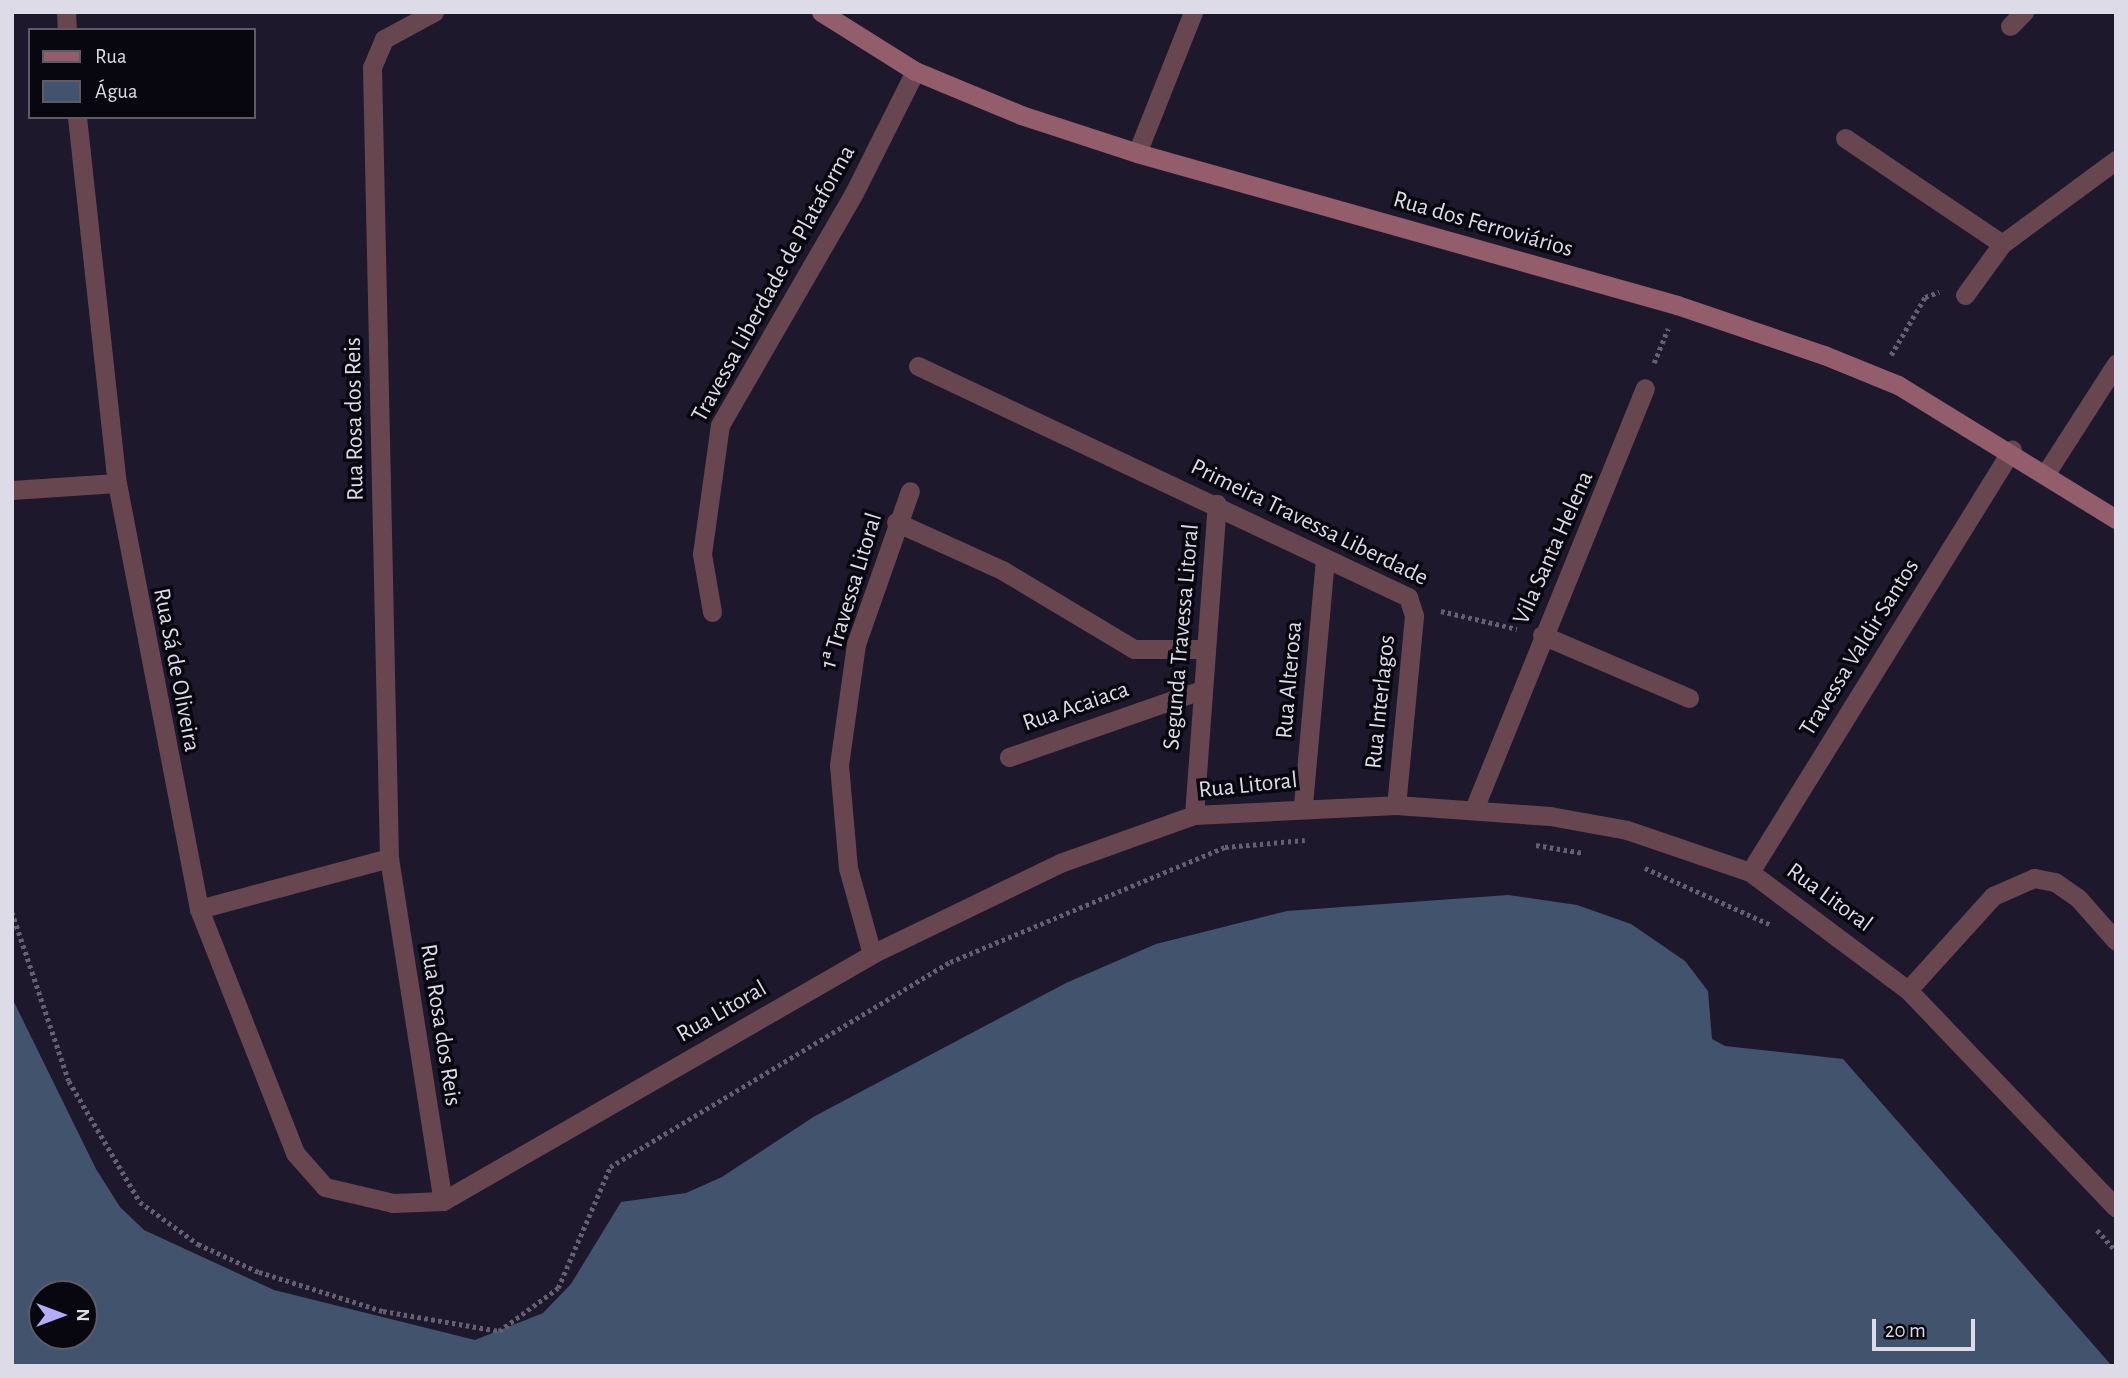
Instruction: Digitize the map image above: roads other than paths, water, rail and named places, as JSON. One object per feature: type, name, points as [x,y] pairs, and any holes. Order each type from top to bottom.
[{"type":"main road","name":"Rua dos Ferroviários","points":[[821,12],[915,71],[1137,153],[1677,305],[1880,379],[2012,450],[2116,519]]},
{"type":"street","name":"Rua Rosa dos Reis","points":[[434,12],[384,39],[372,67],[389,858],[443,1200]]},
{"type":"street","points":[[1137,153],[1193,12]]},
{"type":"street","name":"Travessa Liberdade de Plataforma","points":[[712,612],[702,554],[720,425],[854,193],[915,71]]},
{"type":"street","name":"Rua Sá de Oliveira","points":[[77,119],[117,483],[199,909],[295,1153],[310,1175],[340,1193]]},
{"type":"street","points":[[1845,138],[2002,244]]},
{"type":"street","points":[[1965,295],[2002,244],[2116,160]]},
{"type":"street","points":[[2046,473],[2116,364]]},
{"type":"street","name":"Primeira Travessa Liberdade","points":[[918,366],[1217,504],[1325,559],[1403,593],[1413,604]]},
{"type":"street","name":"Vila Santa Helena","points":[[1474,809],[1644,387]]},
{"type":"street","name":"Travessa Valdir Santos","points":[[1750,872],[2012,450]]},
{"type":"street","points":[[12,490],[117,483]]},
{"type":"street","name":"1ª Travessa Litoral","points":[[872,954],[849,878],[838,774],[856,644],[896,522],[910,491]]},
{"type":"street","name":"Segunda Travessa Litoral","points":[[1194,815],[1202,649],[1217,504]]},
{"type":"street","points":[[896,522],[1002,570],[1126,645],[1149,651],[1202,649]]},
{"type":"street","name":"Rua Alterosa","points":[[1303,805],[1325,559]]},
{"type":"street","name":"Rua Interlagos","points":[[1396,805],[1413,604]]},
{"type":"street","points":[[1542,635],[1689,698]]},
{"type":"street","name":"Rua Acaiaca","points":[[1009,757],[1199,691]]},
{"type":"street","name":"Rua Litoral","points":[[340,1193],[393,1203],[443,1200],[872,954],[1060,863],[1194,815],[1303,805],[1396,805],[1474,809],[1627,830],[1750,872],[1908,990],[2116,1208]]},
{"type":"street","points":[[199,909],[389,858]]},
{"type":"street","points":[[1908,990],[1993,896],[2034,878],[2055,882],[2078,898],[2116,941]]},
{"type":"water","points":[[1508,895],[1577,905],[1631,924],[1685,961],[1708,991],[1712,1039],[1725,1046],[1843,1059],[2112,1366],[12,1366],[12,998],[96,1169],[120,1207],[144,1230],[274,1290],[475,1340],[543,1313],[571,1284],[621,1202],[686,1193],[722,1177],[815,1116],[1066,983],[1156,944],[1287,911]]}]
